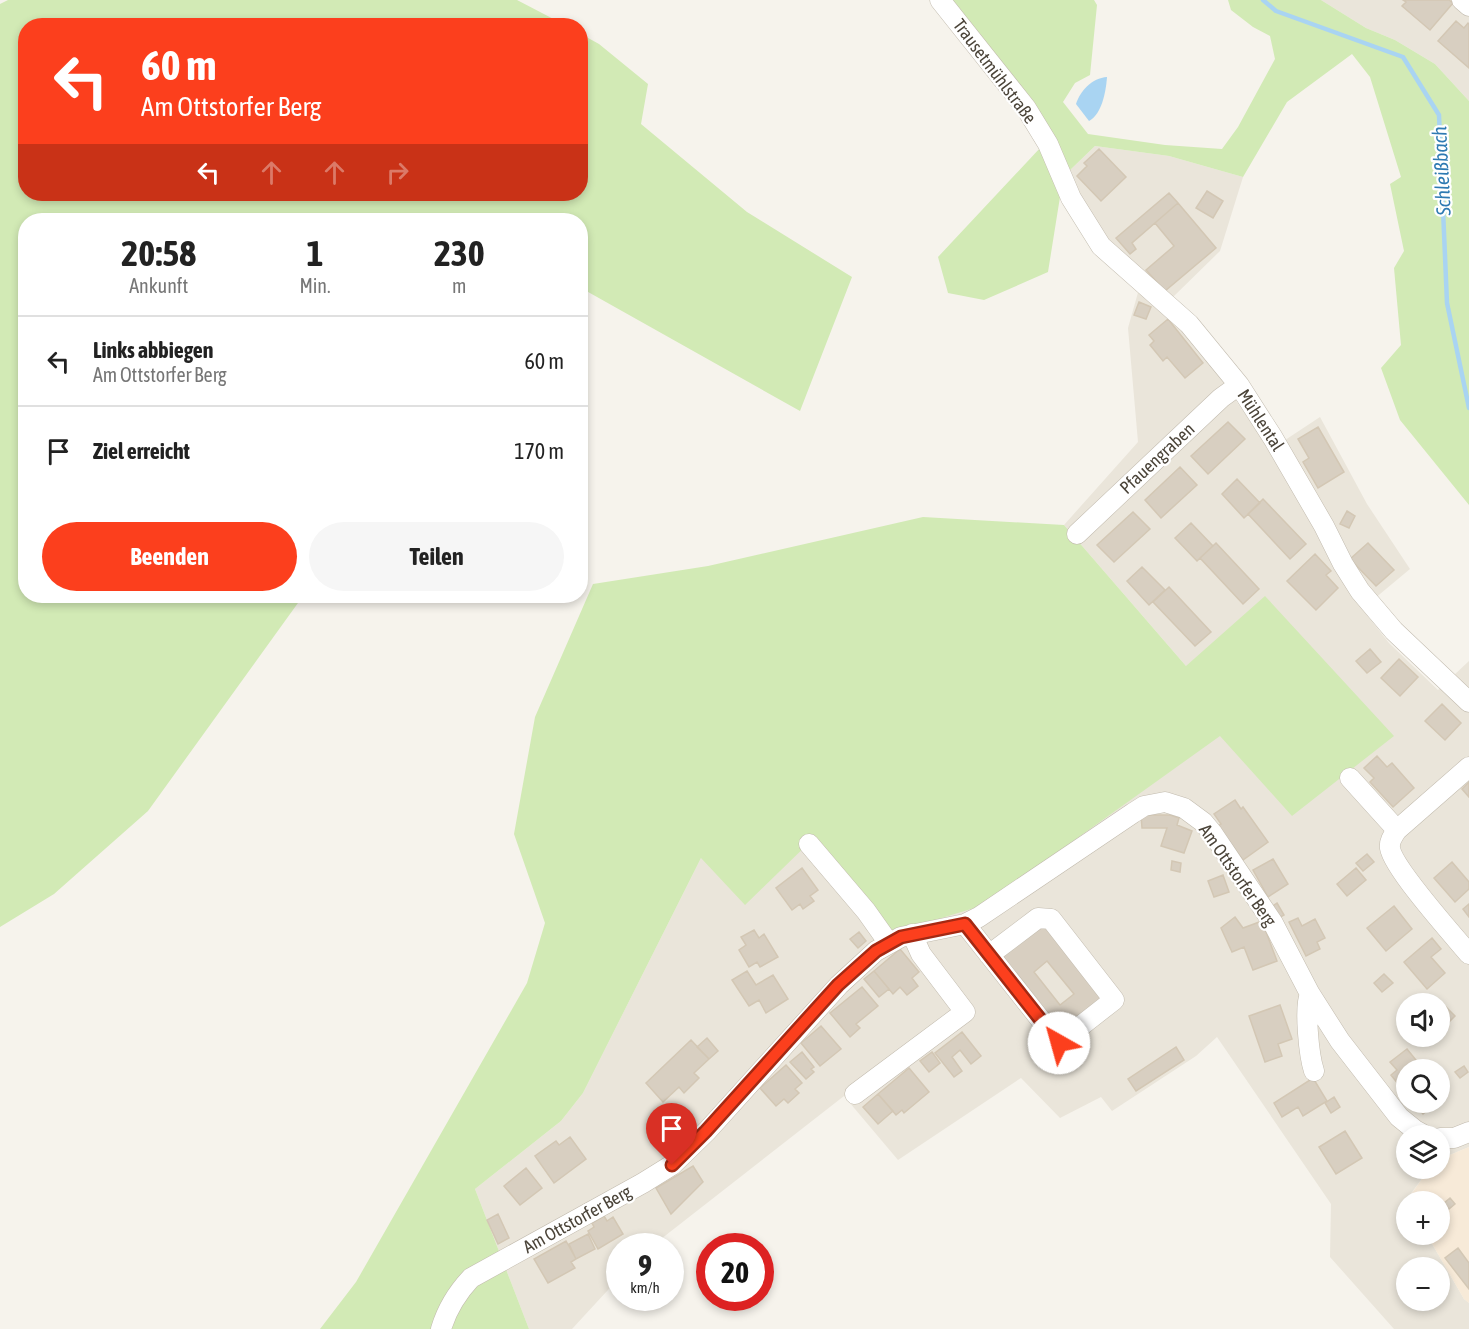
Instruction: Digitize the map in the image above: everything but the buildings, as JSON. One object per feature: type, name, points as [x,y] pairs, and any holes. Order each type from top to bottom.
[{"type":"street","name":"Trausetmühlstraße","points":[[940,0],[1026,108],[1048,144]]},
{"type":"street","points":[[1462,0],[1469,6]]},
{"type":"street","name":"Mühlental","points":[[1048,144],[1071,198],[1101,246],[1189,324],[1239,385],[1291,467],[1360,591],[1394,631],[1469,702]]},
{"type":"street","name":"Pfauengraben","points":[[1077,534],[1221,398],[1239,385]]},
{"type":"street","points":[[1469,766],[1397,830],[1390,845],[1397,863],[1469,954]]},
{"type":"street","points":[[1350,778],[1397,830]]},
{"type":"street","name":"Am Ottstorfer Berg","points":[[441,1329],[450,1305],[459,1290],[471,1278],[672,1165],[706,1131],[838,985],[888,942],[912,934],[965,924],[996,907],[1144,807],[1165,802],[1194,814],[1213,834],[1273,923],[1310,994],[1340,1041],[1399,1117],[1409,1125]]},
{"type":"street","points":[[809,844],[866,911],[888,942]]},
{"type":"street","points":[[965,924],[989,955],[1059,1043],[1114,1000],[1051,919],[1038,918],[989,955]]},
{"type":"street","points":[[855,1094],[964,1012],[921,954],[912,934]]},
{"type":"street","points":[[1310,994],[1308,1003],[1310,1052],[1314,1071]]},
{"type":"street","points":[[1450,1138],[1469,1132]]},
{"type":"shaded area","points":[[1321,0],[1469,0],[1469,101],[1435,64],[1395,40],[1366,28]]},
{"type":"shaded area","points":[[1095,146],[1169,156],[1243,177],[1220,251],[1172,298],[1205,356],[1270,450],[1320,417],[1367,504],[1410,569],[1362,609],[1389,643],[1438,690],[1469,661],[1469,1147],[1450,1155],[1450,1125],[1396,1125],[1396,1179],[1422,1179],[1413,1191],[1396,1191],[1396,1245],[1433,1245],[1440,1257],[1396,1257],[1396,1311],[1450,1311],[1450,1275],[1464,1299],[1469,1303],[1469,1329],[1394,1329],[1330,1257],[1331,1204],[1217,1037],[1196,1056],[1112,1111],[1101,1097],[1060,1118],[1021,1078],[898,1160],[844,1096],[669,1233],[606,1233],[606,1292],[572,1329],[529,1329],[475,1189],[561,1121],[583,1093],[701,858],[815,837],[984,905],[1220,735],[1186,666],[1064,525],[1138,442],[1128,328],[1139,289],[1095,252],[1068,172]]},
{"type":"shaded area","points":[[1469,1147],[1469,1303],[1464,1299],[1450,1275],[1450,1257],[1440,1257],[1433,1245],[1450,1245],[1450,1191],[1413,1191],[1422,1179],[1450,1179],[1450,1155]]},
{"type":"green space","points":[[8,0],[517,0],[552,18],[18,18],[18,201],[588,201],[588,38],[599,44],[648,84],[641,124],[747,212],[852,277],[800,411],[588,292],[588,213],[18,213],[18,603],[298,603],[148,811],[54,894],[0,927],[0,4]]},
{"type":"green space","points":[[932,0],[1094,0],[1097,5],[1090,75],[1075,83],[1063,102],[1088,134],[1165,145],[1222,149],[1238,127],[1275,59],[1270,36],[1253,27],[1231,10],[1228,0],[1321,0],[1366,28],[1395,40],[1435,64],[1469,101],[1469,505],[1400,420],[1381,368],[1401,345],[1394,268],[1404,251],[1390,184],[1401,177],[1370,77],[1352,54],[1287,102],[1243,177],[1169,156],[1095,146],[1068,172],[1060,197],[1048,272],[984,300],[948,293],[938,257],[1041,147],[979,57]]},
{"type":"green space","points":[[923,517],[1064,525],[1186,666],[1265,596],[1394,736],[1292,816],[1220,736],[984,905],[893,933],[815,837],[745,905],[701,858],[583,1093],[561,1121],[475,1189],[529,1329],[320,1329],[356,1282],[527,983],[545,923],[514,834],[535,717],[585,603],[588,603],[588,595],[593,584],[708,566]]},
{"type":"water","points":[[1107,77],[1100,108],[1089,121],[1076,104],[1078,99],[1092,83]]},
{"type":"waterway","name":"Schleißbach","points":[[1263,0],[1276,11],[1403,57],[1439,115],[1447,303],[1469,408]]},
{"type":"route","points":[[672,1165],[853,970],[888,942],[901,937],[965,924],[1059,1043]]}]
